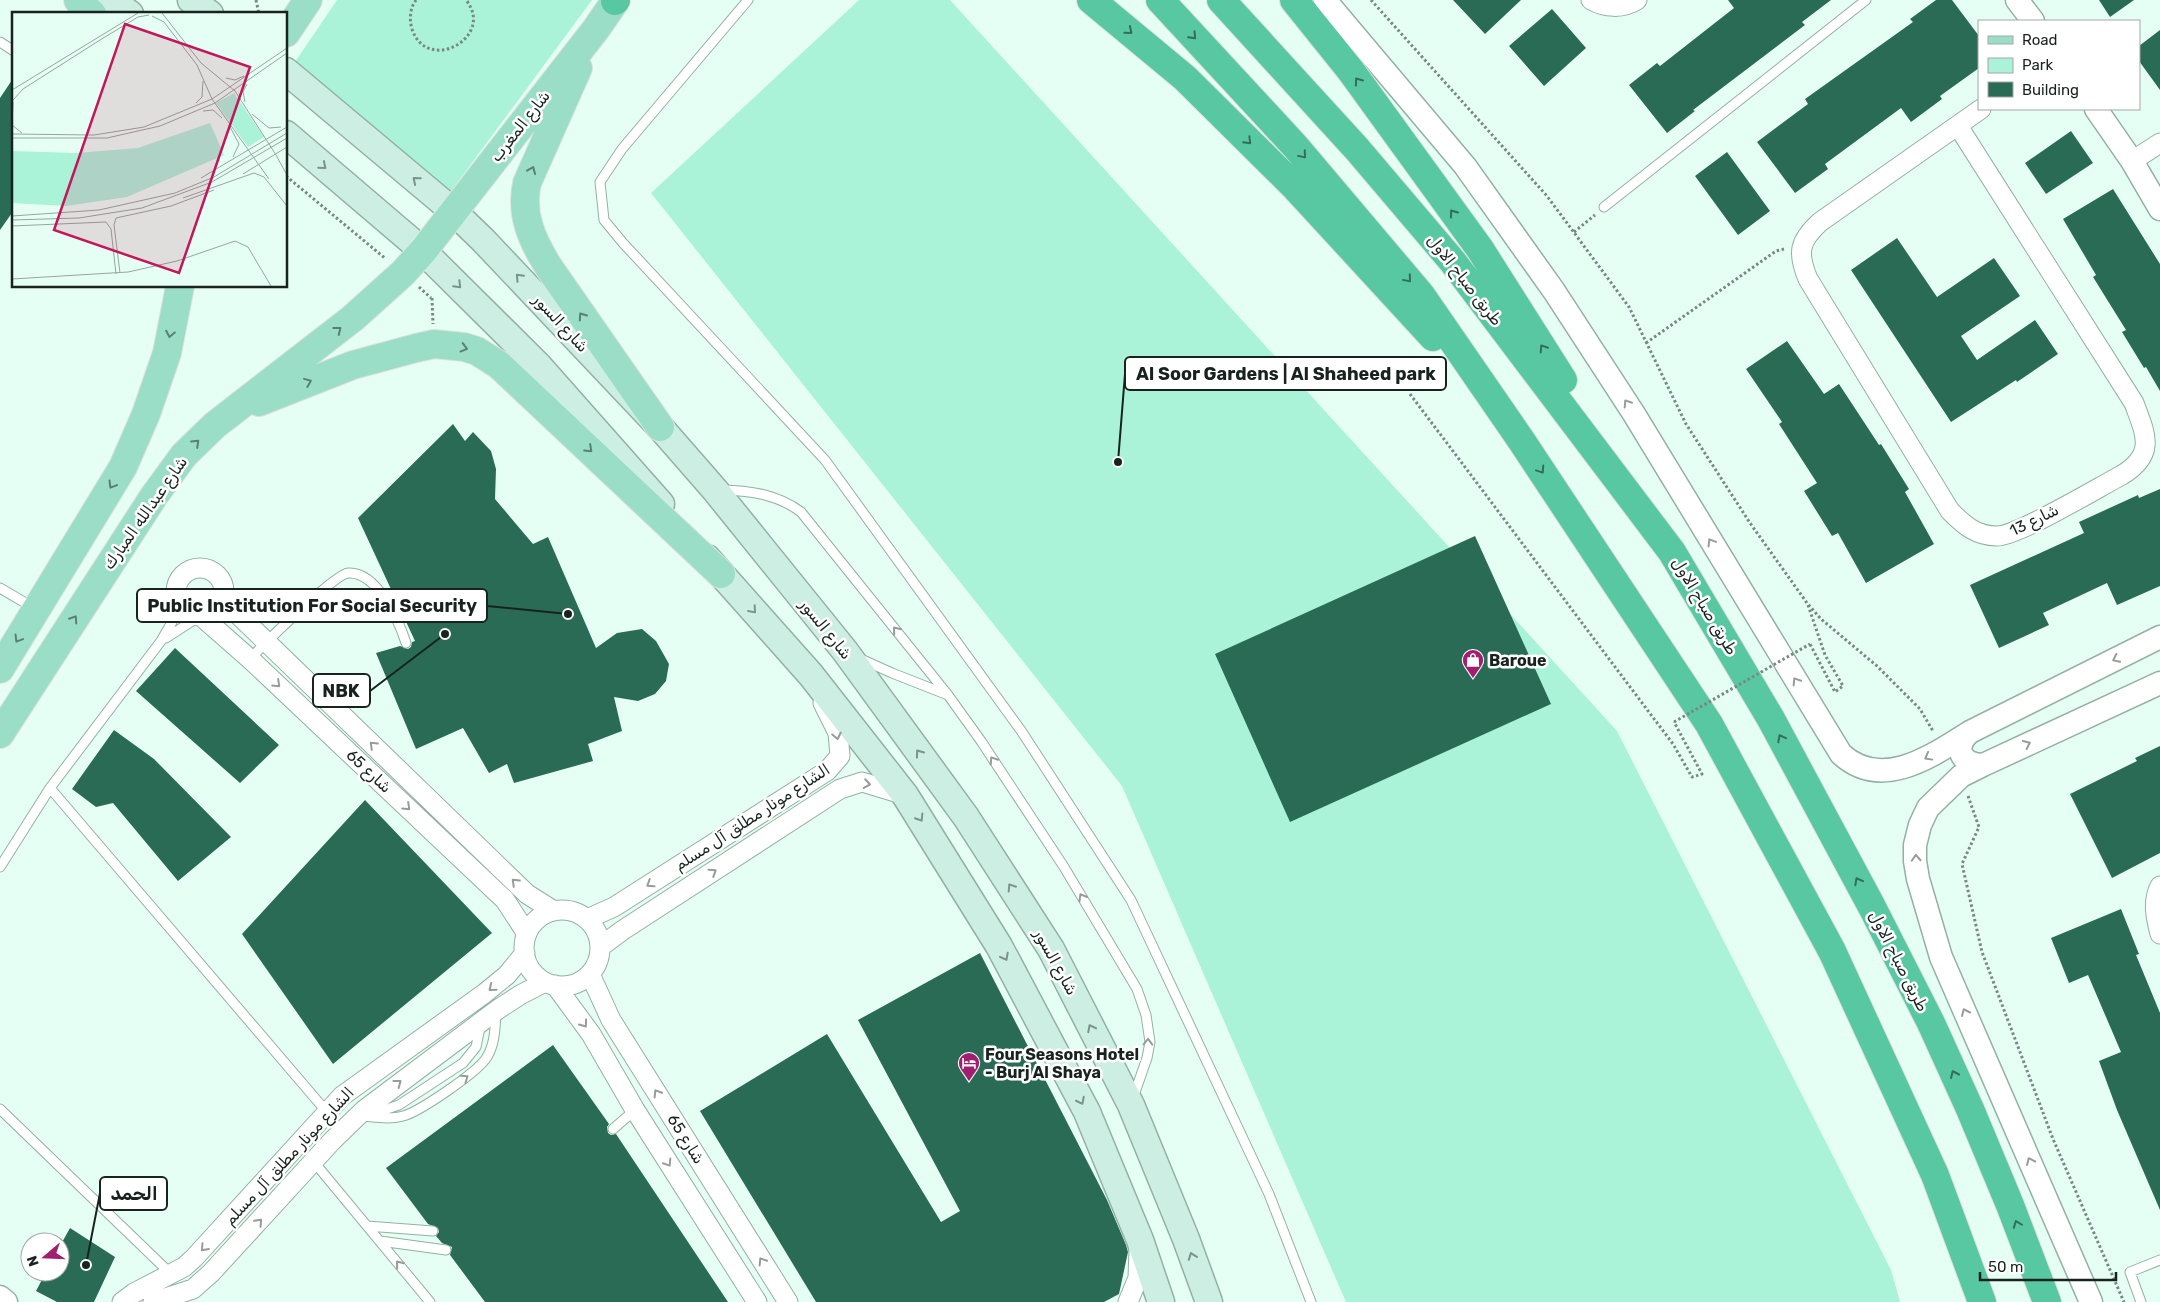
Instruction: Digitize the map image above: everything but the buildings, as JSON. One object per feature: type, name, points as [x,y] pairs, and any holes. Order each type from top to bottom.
[{"type":"highway","points":[[1091,0],[1185,78],[1294,186],[1436,341],[1521,440]]},
{"type":"highway","points":[[1160,0],[1295,146],[1421,294],[1521,440],[1709,724],[1827,942],[1934,1175],[1982,1302]]},
{"type":"highway","name":"طريق صباح الاول","points":[[1221,0],[1357,149],[1453,262],[1672,552],[1771,720],[1872,906],[1931,1023],[1992,1161],[2047,1302]]},
{"type":"highway","points":[[1294,0],[1351,71],[1480,249],[1672,552]]},
{"type":"main road","points":[[78,0],[90,12]]},
{"type":"main road","points":[[111,0],[127,12]]},
{"type":"main road","points":[[191,0],[207,12]]},
{"type":"main road","points":[[288,30],[308,0]]},
{"type":"main road","name":"شارع المغرب","points":[[423,251],[596,29],[616,0]]},
{"type":"main road","points":[[596,29],[527,183],[524,201],[526,220],[535,244],[548,266],[660,427]]},
{"type":"main road","name":"شارع السور","points":[[288,73],[453,211],[660,427],[715,490],[845,652],[966,817],[1051,949],[1131,1106],[1186,1238],[1209,1302]]},
{"type":"main road","points":[[288,136],[423,251],[539,366],[610,444],[810,676],[905,795],[999,946],[1087,1112],[1140,1240],[1161,1302]]},
{"type":"main road","name":"شارع عبدالله المبارك","points":[[0,734],[154,496],[184,454],[230,413],[353,318],[403,273],[423,251]]},
{"type":"main road","points":[[0,669],[126,458],[146,414],[167,353],[180,288]]},
{"type":"main road","points":[[230,413],[353,365],[416,348],[445,344],[477,351],[499,365],[721,574]]},
{"type":"street","points":[[1325,0],[1465,166],[1554,291],[1634,414],[1841,754],[1858,765],[1888,770],[1910,766],[1970,732],[2160,637]]},
{"type":"street","points":[[1591,0],[1600,5],[1618,7],[1637,0]]},
{"type":"street","points":[[2017,0],[2032,20]]},
{"type":"street","points":[[1802,245],[1808,232],[1820,222],[1981,110]]},
{"type":"street","points":[[2097,110],[2132,161],[2160,209]]},
{"type":"street","name":"شارع 13","points":[[1802,245],[1801,262],[1808,279],[1950,511],[1964,526],[1979,534],[1999,536],[2018,530],[2137,466],[2146,452],[2143,427],[2134,403],[1958,126]]},
{"type":"street","points":[[2132,161],[2160,143]]},
{"type":"street","points":[[200,568],[214,573],[220,578],[223,585],[223,600],[215,612],[200,616],[187,612],[178,601],[177,586],[180,579],[192,570],[200,568]]},
{"type":"street","name":"شارع 65","points":[[223,600],[527,894],[554,911]]},
{"type":"street","name":"شارع 65","points":[[200,616],[250,658],[505,900],[527,934]]},
{"type":"street","name":"الشارع مونار مطلق آل مسلم","points":[[587,919],[614,907],[827,771],[840,756],[838,733],[810,676]]},
{"type":"street","points":[[2091,1302],[1941,957],[1918,879],[1915,845],[1920,825],[1928,808],[1961,776],[2160,683]]},
{"type":"street","points":[[1970,732],[1964,737],[1961,745],[1962,754],[1966,761],[1974,765],[1982,765]]},
{"type":"street","name":"الشارع مونار مطلق آل مسلم","points":[[600,948],[622,930],[840,789],[862,782],[905,795]]},
{"type":"street","points":[[2160,886],[2156,894],[2155,913],[2160,934]]},
{"type":"street","points":[[554,911],[572,911],[587,919],[599,937],[600,948],[599,957],[590,974],[574,984],[550,983],[532,970],[525,953],[527,934],[538,919],[554,911]]},
{"type":"street","name":"الشارع مونار مطلق آل مسلم","points":[[122,1302],[140,1290],[172,1275],[194,1258],[326,1112],[359,1082],[496,984],[507,975],[525,953]]},
{"type":"street","name":"شارع 65","points":[[590,974],[611,1020],[788,1302]]},
{"type":"street","name":"الشارع مونار مطلق آل مسلم","points":[[153,1302],[183,1294],[194,1289],[203,1281],[361,1113],[520,994],[550,983]]},
{"type":"street","name":"شارع 65","points":[[550,983],[591,1034],[635,1110],[757,1302]]},
{"type":"street","points":[[1128,1302],[1138,1278],[1140,1240]]},
{"type":"street","points":[[0,1297],[6,1302]]},
{"type":"lane","points":[[748,0],[622,149],[600,182],[604,220],[623,243],[825,460],[1022,732],[1131,900],[1269,1194],[1311,1302]]},
{"type":"lane","points":[[1604,207],[1866,0]]},
{"type":"lane","points":[[0,42],[12,50]]},
{"type":"lane","points":[[715,490],[749,491],[787,502],[800,512],[948,695],[1064,866],[1137,989],[1146,1014],[1150,1042],[1147,1058],[1131,1106]]},
{"type":"lane","points":[[250,658],[324,590],[344,574],[350,573],[368,580],[391,604],[406,643]]},
{"type":"lane","points":[[0,588],[36,610]]},
{"type":"lane","points":[[0,867],[50,788],[162,641],[172,622],[178,601]]},
{"type":"lane","points":[[162,641],[200,616]]},
{"type":"lane","points":[[845,652],[892,674],[948,695]]},
{"type":"lane","points":[[50,788],[326,1112]]},
{"type":"lane","points":[[361,1113],[385,1118],[407,1115],[477,1069],[487,1057],[491,1048],[497,1010]]},
{"type":"lane","points":[[0,1109],[172,1275]]},
{"type":"lane","points":[[613,1129],[635,1110]]},
{"type":"lane","points":[[314,1162],[430,1302]]},
{"type":"lane","points":[[367,1226],[433,1231]]},
{"type":"lane","points":[[380,1241],[446,1250]]},
{"type":"lane","points":[[2141,1302],[2130,1272],[2160,1260]]},
{"type":"path","points":[[416,0],[410,19],[414,35],[426,46],[442,50],[457,46],[469,35],[473,19],[472,11],[466,0]]},
{"type":"path","points":[[1371,0],[1547,196],[1629,307],[1686,424],[1750,523],[1807,602],[1821,618],[1877,666],[1920,709],[1942,749]]},
{"type":"path","points":[[288,178],[432,298]]},
{"type":"path","points":[[1574,232],[1604,207]]},
{"type":"path","points":[[1646,343],[1776,251],[1802,245]]},
{"type":"path","points":[[1410,394],[1673,744],[1692,777],[1702,774],[1674,722],[1810,644],[1835,692],[1843,686],[1825,655],[1807,602]]},
{"type":"path","points":[[1961,776],[1979,827],[1962,864],[1982,952],[2052,1140],[2124,1302]]},
{"type":"green space","points":[[337,0],[592,0],[449,194],[293,65]]},
{"type":"green space","points":[[859,0],[950,0],[1617,731],[1891,1270],[1900,1302],[1346,1302],[1122,786],[651,193]]},
{"type":"place","name":"Al Soor Gardens | Al Shaheed park","points":[[1118,462]]},
{"type":"place","name":"Public Institution For Social Security","points":[[568,614]]},
{"type":"place","name":"NBK","points":[[445,634]]},
{"type":"place","name":"Baroue","points":[[1473,679]]},
{"type":"place","name":"Four Seasons Hotel - Burj Al Shaya","points":[[969,1082]]},
{"type":"place","name":"الحمد","points":[[86,1265]]}]
